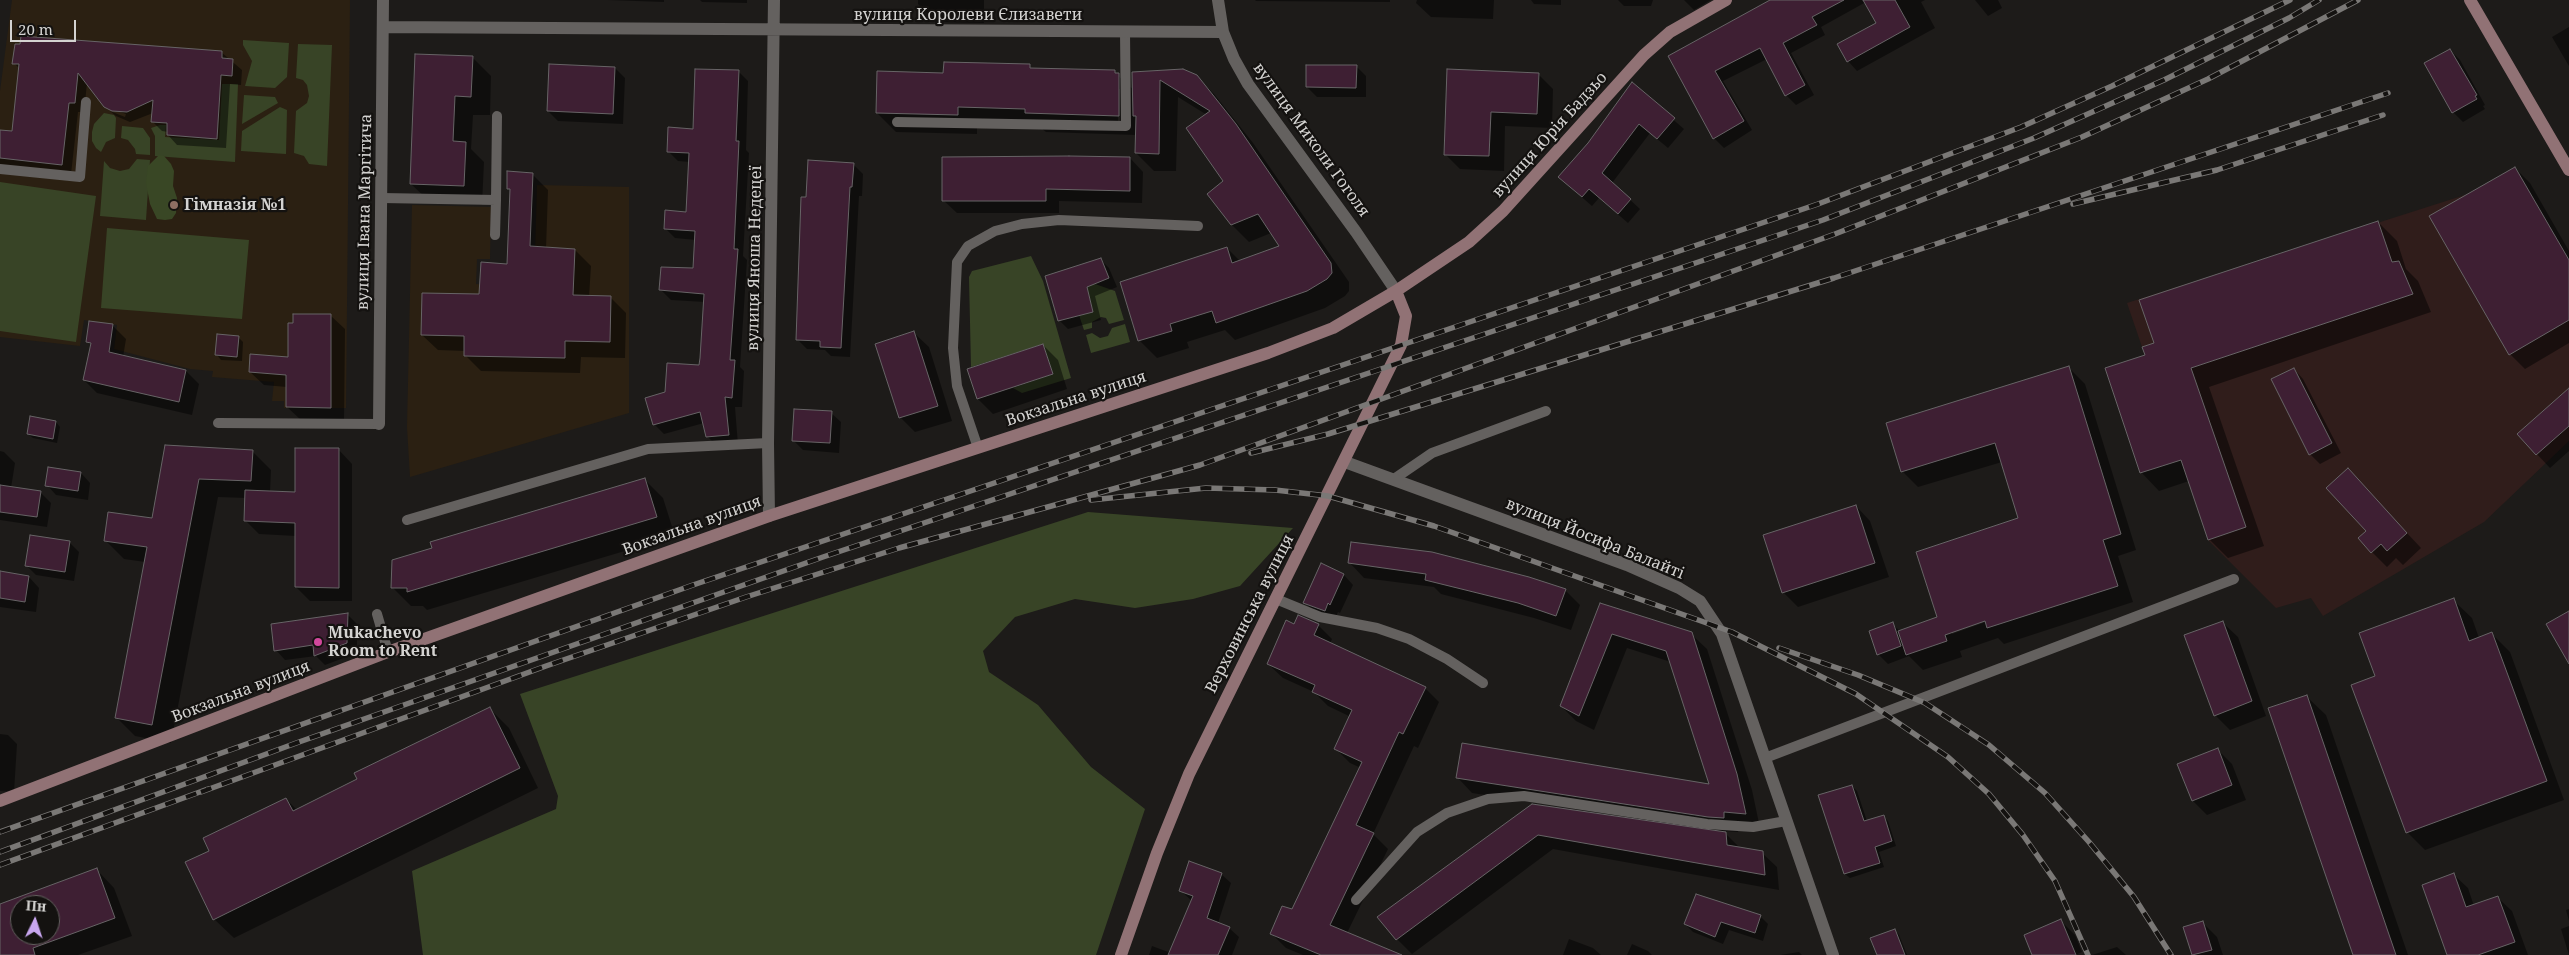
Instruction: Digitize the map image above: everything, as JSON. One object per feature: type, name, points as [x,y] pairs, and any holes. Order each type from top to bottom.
[{"type":"street","name":"вулиця Івана Маргітича","points":[[379,424],[383,0]]},
{"type":"street","name":"вулиця Яноша Недецеї","points":[[769,516],[768,443],[774,0]]},
{"type":"street","name":"вулиця Миколи Гоголя","points":[[1218,0],[1223,32],[1234,59],[1248,84],[1356,232],[1396,292]]},
{"type":"street","name":"вулиця Юрія Бадзьо","points":[[1396,292],[1469,242],[1503,211],[1644,55],[1670,32],[1726,0]]},
{"type":"street","points":[[2470,0],[2569,170]]},
{"type":"street","name":"вулиця Королеви Єлизавети","points":[[383,27],[1223,32]]},
{"type":"street","name":"Вокзальна вулиця","points":[[0,801],[388,652],[769,516],[1277,349],[1333,328],[1396,292]]},
{"type":"street","name":"Верховинська вулиця","points":[[1121,955],[1157,853],[1190,774],[1401,345],[1406,316],[1396,292]]},
{"type":"street","name":"вулиця Йосифа Балайті","points":[[1345,462],[1627,565],[1679,588],[1700,601],[1722,634],[1834,955]]},
{"type":"lane","points":[[897,122],[1126,126],[1125,32]]},
{"type":"lane","points":[[0,170],[80,177],[86,102]]},
{"type":"lane","points":[[496,235],[497,116]]},
{"type":"lane","points":[[382,198],[496,200]]},
{"type":"lane","points":[[978,448],[956,386],[953,348],[957,262],[968,246],[995,231],[1022,224],[1058,220],[1198,226]]},
{"type":"lane","points":[[1394,480],[1432,453],[1546,411]]},
{"type":"lane","points":[[218,423],[379,424]]},
{"type":"lane","points":[[407,520],[648,449],[768,443]]},
{"type":"lane","points":[[1765,758],[2234,579]]},
{"type":"lane","points":[[1276,598],[1320,617],[1377,628],[1409,639],[1447,659],[1483,684]]},
{"type":"lane","points":[[377,614],[388,652]]},
{"type":"lane","points":[[1356,900],[1417,832],[1446,813],[1488,798],[1524,796],[1716,825],[1753,828],[1786,821]]},
{"type":"shaded area","name":"Гімназія №1","points":[[12,0],[350,0],[346,408],[284,408],[284,401],[272,401],[274,382],[212,377],[213,371],[190,369],[114,349],[117,325],[84,320],[80,346],[0,337],[0,91]]},
{"type":"shaded area","points":[[2515,167],[2569,260],[2569,441],[2484,522],[2323,616],[2311,598],[2276,608],[2208,540],[2127,303],[2468,194]]},
{"type":"shaded area","points":[[537,185],[629,187],[629,413],[410,477],[407,427],[412,205],[491,207],[490,259],[477,259],[476,284],[534,287]]},
{"type":"green space","points":[[243,40],[289,43],[287,77],[275,88],[245,86],[252,61],[243,45]]},
{"type":"green space","points":[[298,44],[332,45],[327,166],[309,164],[304,156],[294,153],[296,111],[307,103],[309,96],[307,85],[303,80],[296,78]]},
{"type":"green space","points":[[222,84],[238,84],[235,162],[155,156],[155,136],[151,128],[160,125],[166,125],[165,137],[219,140]]},
{"type":"green space","points":[[244,95],[275,97],[278,103],[242,124]]},
{"type":"green space","points":[[280,107],[287,110],[286,154],[241,151],[242,131]]},
{"type":"green space","points":[[104,113],[114,115],[116,118],[115,138],[106,142],[101,152],[92,141],[92,132],[94,124]]},
{"type":"green space","points":[[122,126],[143,128],[150,138],[150,155],[136,154],[135,149],[128,140],[121,138]]},
{"type":"green space","points":[[159,155],[164,156],[174,171],[173,186],[177,198],[176,213],[172,219],[157,219],[150,204],[146,183],[148,166]]},
{"type":"green space","points":[[137,159],[150,160],[146,220],[100,216],[104,161],[110,168],[120,171],[129,169]]},
{"type":"green space","points":[[0,182],[96,196],[76,342],[0,331]]},
{"type":"green space","points":[[107,228],[249,240],[242,319],[101,308]]},
{"type":"green space","points":[[1031,256],[1043,281],[1071,378],[1022,393],[1013,388],[1053,374],[1043,344],[971,367],[969,277],[972,271]]},
{"type":"green space","points":[[1087,267],[1095,284],[1115,291],[1124,320],[1109,324],[1106,318],[1101,317],[1092,322],[1092,328],[1084,330],[1079,315],[1093,311],[1086,283]]},
{"type":"green space","points":[[1125,324],[1130,342],[1091,353],[1086,335],[1092,333],[1100,338],[1108,336],[1112,328]]},
{"type":"green space","points":[[1088,512],[1293,528],[1240,586],[1193,599],[1135,608],[1075,599],[1015,617],[983,651],[989,672],[1038,705],[1091,767],[1145,809],[1096,955],[423,955],[412,871],[556,809],[558,796],[520,694]]},
{"type":"building","points":[[1770,0],[1844,0],[1812,17],[1817,25],[1783,43],[1805,85],[1785,96],[1760,48],[1715,71],[1744,121],[1713,139],[1668,56]]},
{"type":"building","points":[[1863,0],[1895,0],[1910,27],[1847,62],[1837,44],[1876,23]]},
{"type":"building","points":[[21,36],[222,51],[222,58],[233,59],[232,76],[221,75],[217,139],[167,135],[167,123],[151,122],[153,100],[127,112],[112,111],[104,107],[78,73],[75,103],[69,103],[62,165],[0,158],[0,130],[12,131],[19,64],[12,64],[15,44],[20,44]]},
{"type":"building","points":[[2450,49],[2477,95],[2475,96],[2477,99],[2452,113],[2424,63]]},
{"type":"building","points":[[415,54],[473,56],[471,97],[455,96],[453,141],[466,142],[464,186],[410,184]]},
{"type":"building","points":[[944,62],[1030,64],[1030,68],[1115,70],[1115,73],[1119,73],[1119,116],[1025,113],[1025,109],[958,107],[958,115],[876,113],[877,71],[943,73]]},
{"type":"building","points":[[549,64],[615,67],[613,114],[547,111]]},
{"type":"building","points":[[1306,65],[1357,65],[1356,88],[1306,87]]},
{"type":"building","points":[[695,69],[739,70],[736,141],[739,141],[734,249],[738,249],[730,360],[735,360],[732,398],[725,397],[729,435],[706,437],[700,412],[653,425],[645,398],[665,392],[667,363],[699,365],[704,294],[659,290],[661,267],[693,268],[695,231],[664,229],[665,210],[686,212],[689,153],[667,152],[668,127],[693,129]]},
{"type":"building","points":[[1183,69],[1197,75],[1236,124],[1331,263],[1332,273],[1327,279],[1307,291],[1216,323],[1212,311],[1170,324],[1172,331],[1138,341],[1120,282],[1227,247],[1232,263],[1279,246],[1258,214],[1231,225],[1207,194],[1223,181],[1186,128],[1210,111],[1160,80],[1159,154],[1135,153],[1136,116],[1133,116],[1132,72]]},
{"type":"building","points":[[1447,69],[1539,73],[1537,114],[1491,112],[1489,156],[1444,155]]},
{"type":"building","points":[[1632,82],[1675,118],[1657,139],[1639,124],[1602,173],[1631,199],[1618,214],[1589,189],[1582,197],[1558,177],[1588,143]]},
{"type":"building","points":[[942,157],[1130,157],[1130,191],[1046,189],[1046,201],[942,201]]},
{"type":"building","points":[[808,160],[854,163],[852,187],[850,187],[841,348],[820,347],[820,341],[796,340],[801,197],[806,197]]},
{"type":"building","points":[[2515,167],[2569,260],[2569,320],[2509,355],[2429,216]]},
{"type":"building","points":[[507,171],[533,173],[530,246],[575,249],[573,295],[611,296],[610,342],[565,341],[565,358],[464,356],[464,336],[421,335],[422,293],[479,294],[481,262],[507,264],[510,189],[507,189]]},
{"type":"building","points":[[2378,221],[2392,262],[2399,261],[2413,294],[2191,368],[2246,527],[2208,540],[2181,460],[2140,473],[2105,368],[2145,355],[2142,347],[2154,343],[2139,300]]},
{"type":"building","points":[[1101,258],[1109,278],[1087,287],[1093,312],[1058,321],[1045,276]]},
{"type":"building","points":[[293,314],[331,314],[331,408],[286,407],[286,375],[249,372],[250,354],[288,357],[288,323],[293,323]]},
{"type":"building","points":[[89,321],[113,324],[109,352],[186,370],[179,402],[83,380],[91,343],[86,342]]},
{"type":"building","points":[[914,331],[938,406],[899,418],[875,344]]},
{"type":"building","points":[[217,334],[239,336],[237,357],[215,355]]},
{"type":"building","points":[[1043,344],[1053,374],[977,399],[967,369]]},
{"type":"building","points":[[2069,366],[2121,534],[2103,540],[2118,586],[1987,628],[1985,621],[1945,635],[1947,641],[1906,655],[1898,631],[1937,617],[1916,552],[2018,518],[1995,443],[1901,472],[1886,423]]},
{"type":"building","points":[[2294,368],[2332,443],[2309,455],[2271,379]]},
{"type":"building","points":[[2569,388],[2569,426],[2536,455],[2517,434]]},
{"type":"building","points":[[794,409],[832,411],[830,443],[792,441]]},
{"type":"building","points":[[30,416],[56,421],[53,439],[27,434]]},
{"type":"building","points":[[165,445],[253,450],[251,481],[199,479],[152,725],[115,718],[147,547],[104,541],[108,512],[152,518]]},
{"type":"building","points":[[295,448],[339,448],[339,588],[295,587],[295,523],[244,521],[245,490],[295,492]]},
{"type":"building","points":[[48,467],[81,472],[78,491],[45,486]]},
{"type":"building","points":[[2348,468],[2407,533],[2387,551],[2381,544],[2371,553],[2358,538],[2366,531],[2326,488]]},
{"type":"building","points":[[645,478],[657,517],[407,592],[407,588],[391,588],[392,560],[432,548],[430,542]]},
{"type":"building","points":[[0,485],[41,491],[37,517],[0,512]]},
{"type":"building","points":[[1856,505],[1875,563],[1782,593],[1763,535]]},
{"type":"building","points":[[30,535],[70,541],[65,572],[25,566]]},
{"type":"building","points":[[1351,542],[1432,552],[1529,577],[1566,589],[1556,616],[1518,603],[1425,580],[1426,574],[1348,563]]},
{"type":"building","points":[[1321,563],[1344,574],[1330,605],[1328,603],[1325,611],[1303,603]]},
{"type":"building","points":[[0,571],[29,576],[25,602],[0,598]]},
{"type":"building","points":[[2454,598],[2469,641],[2492,632],[2547,781],[2406,833],[2351,685],[2375,676],[2359,633]]},
{"type":"building","points":[[1600,603],[1692,632],[1737,774],[1746,814],[1724,812],[1724,818],[1708,817],[1456,778],[1462,743],[1709,784],[1666,651],[1612,634],[1579,716],[1560,706]]},
{"type":"building","points":[[2569,611],[2569,664],[2546,624]]},
{"type":"building","points":[[348,613],[347,643],[314,656],[313,645],[274,651],[271,624]]},
{"type":"building","points":[[1298,615],[1319,624],[1314,635],[1426,687],[1403,734],[1399,732],[1356,825],[1374,833],[1330,925],[1402,955],[1321,955],[1270,934],[1282,906],[1292,909],[1362,762],[1334,749],[1352,710],[1312,692],[1315,685],[1267,664],[1286,620],[1294,624]]},
{"type":"building","points":[[2223,621],[2252,701],[2214,716],[2184,635]]},
{"type":"building","points":[[1893,622],[1901,646],[1877,655],[1869,631]]},
{"type":"building","points":[[2307,695],[2396,955],[2353,955],[2268,708]]},
{"type":"building","points":[[490,707],[520,768],[213,920],[185,862],[209,851],[203,838],[286,798],[293,811],[357,779],[354,773]]},
{"type":"building","points":[[2218,748],[2232,785],[2192,801],[2177,764]]},
{"type":"building","points":[[1852,785],[1864,821],[1884,815],[1892,841],[1875,847],[1880,863],[1844,874],[1818,795]]},
{"type":"building","points":[[1532,804],[1726,832],[1727,845],[1763,851],[1765,875],[1538,835],[1396,940],[1377,917]]},
{"type":"building","points":[[1189,861],[1222,873],[1207,918],[1230,927],[1218,955],[1168,955],[1193,896],[1179,891]]},
{"type":"building","points":[[97,868],[115,918],[60,938],[60,895],[24,895]]},
{"type":"building","points":[[2454,873],[2466,907],[2498,896],[2515,942],[2478,955],[2447,955],[2422,885]]},
{"type":"building","points":[[1696,894],[1761,915],[1755,933],[1721,922],[1715,937],[1684,924]]},
{"type":"building","points":[[10,900],[10,945],[41,945],[33,948],[35,955],[0,955],[0,904]]},
{"type":"building","points":[[2061,919],[2076,955],[2032,955],[2024,935]]},
{"type":"building","points":[[2203,921],[2212,950],[2192,955],[2183,927]]},
{"type":"building","points":[[1895,929],[1905,955],[1877,955],[1870,938]]},
{"type":"railway","points":[[0,832],[693,585],[1818,204],[2021,127],[2112,86],[2290,0]]},
{"type":"railway","points":[[0,852],[299,742],[823,557],[1823,220],[2034,138],[2164,80],[2289,18],[2319,0]]},
{"type":"railway","points":[[201,792],[546,666],[746,597],[899,548],[1200,465],[1835,234],[2082,137],[2208,79],[2358,0]]},
{"type":"railway","points":[[1251,453],[1328,434],[1834,278],[2388,93]]},
{"type":"railway","points":[[2073,204],[2217,170],[2383,115]]},
{"type":"railway","points":[[1091,500],[1206,488],[1275,490],[1328,496],[1434,526],[1732,632],[1856,694],[1948,757],[1989,794],[2023,835],[2055,881],[2088,955]]},
{"type":"railway","points":[[1779,648],[1858,675],[1925,703],[1989,745],[2045,793],[2089,842],[2134,897],[2171,955]]},
{"type":"railway","points":[[0,865],[208,789]]},
{"type":"place","name":"Гімназія №1","points":[[174,205]]},
{"type":"place","name":"Mukachevo Room to Rent","points":[[318,642]]}]
